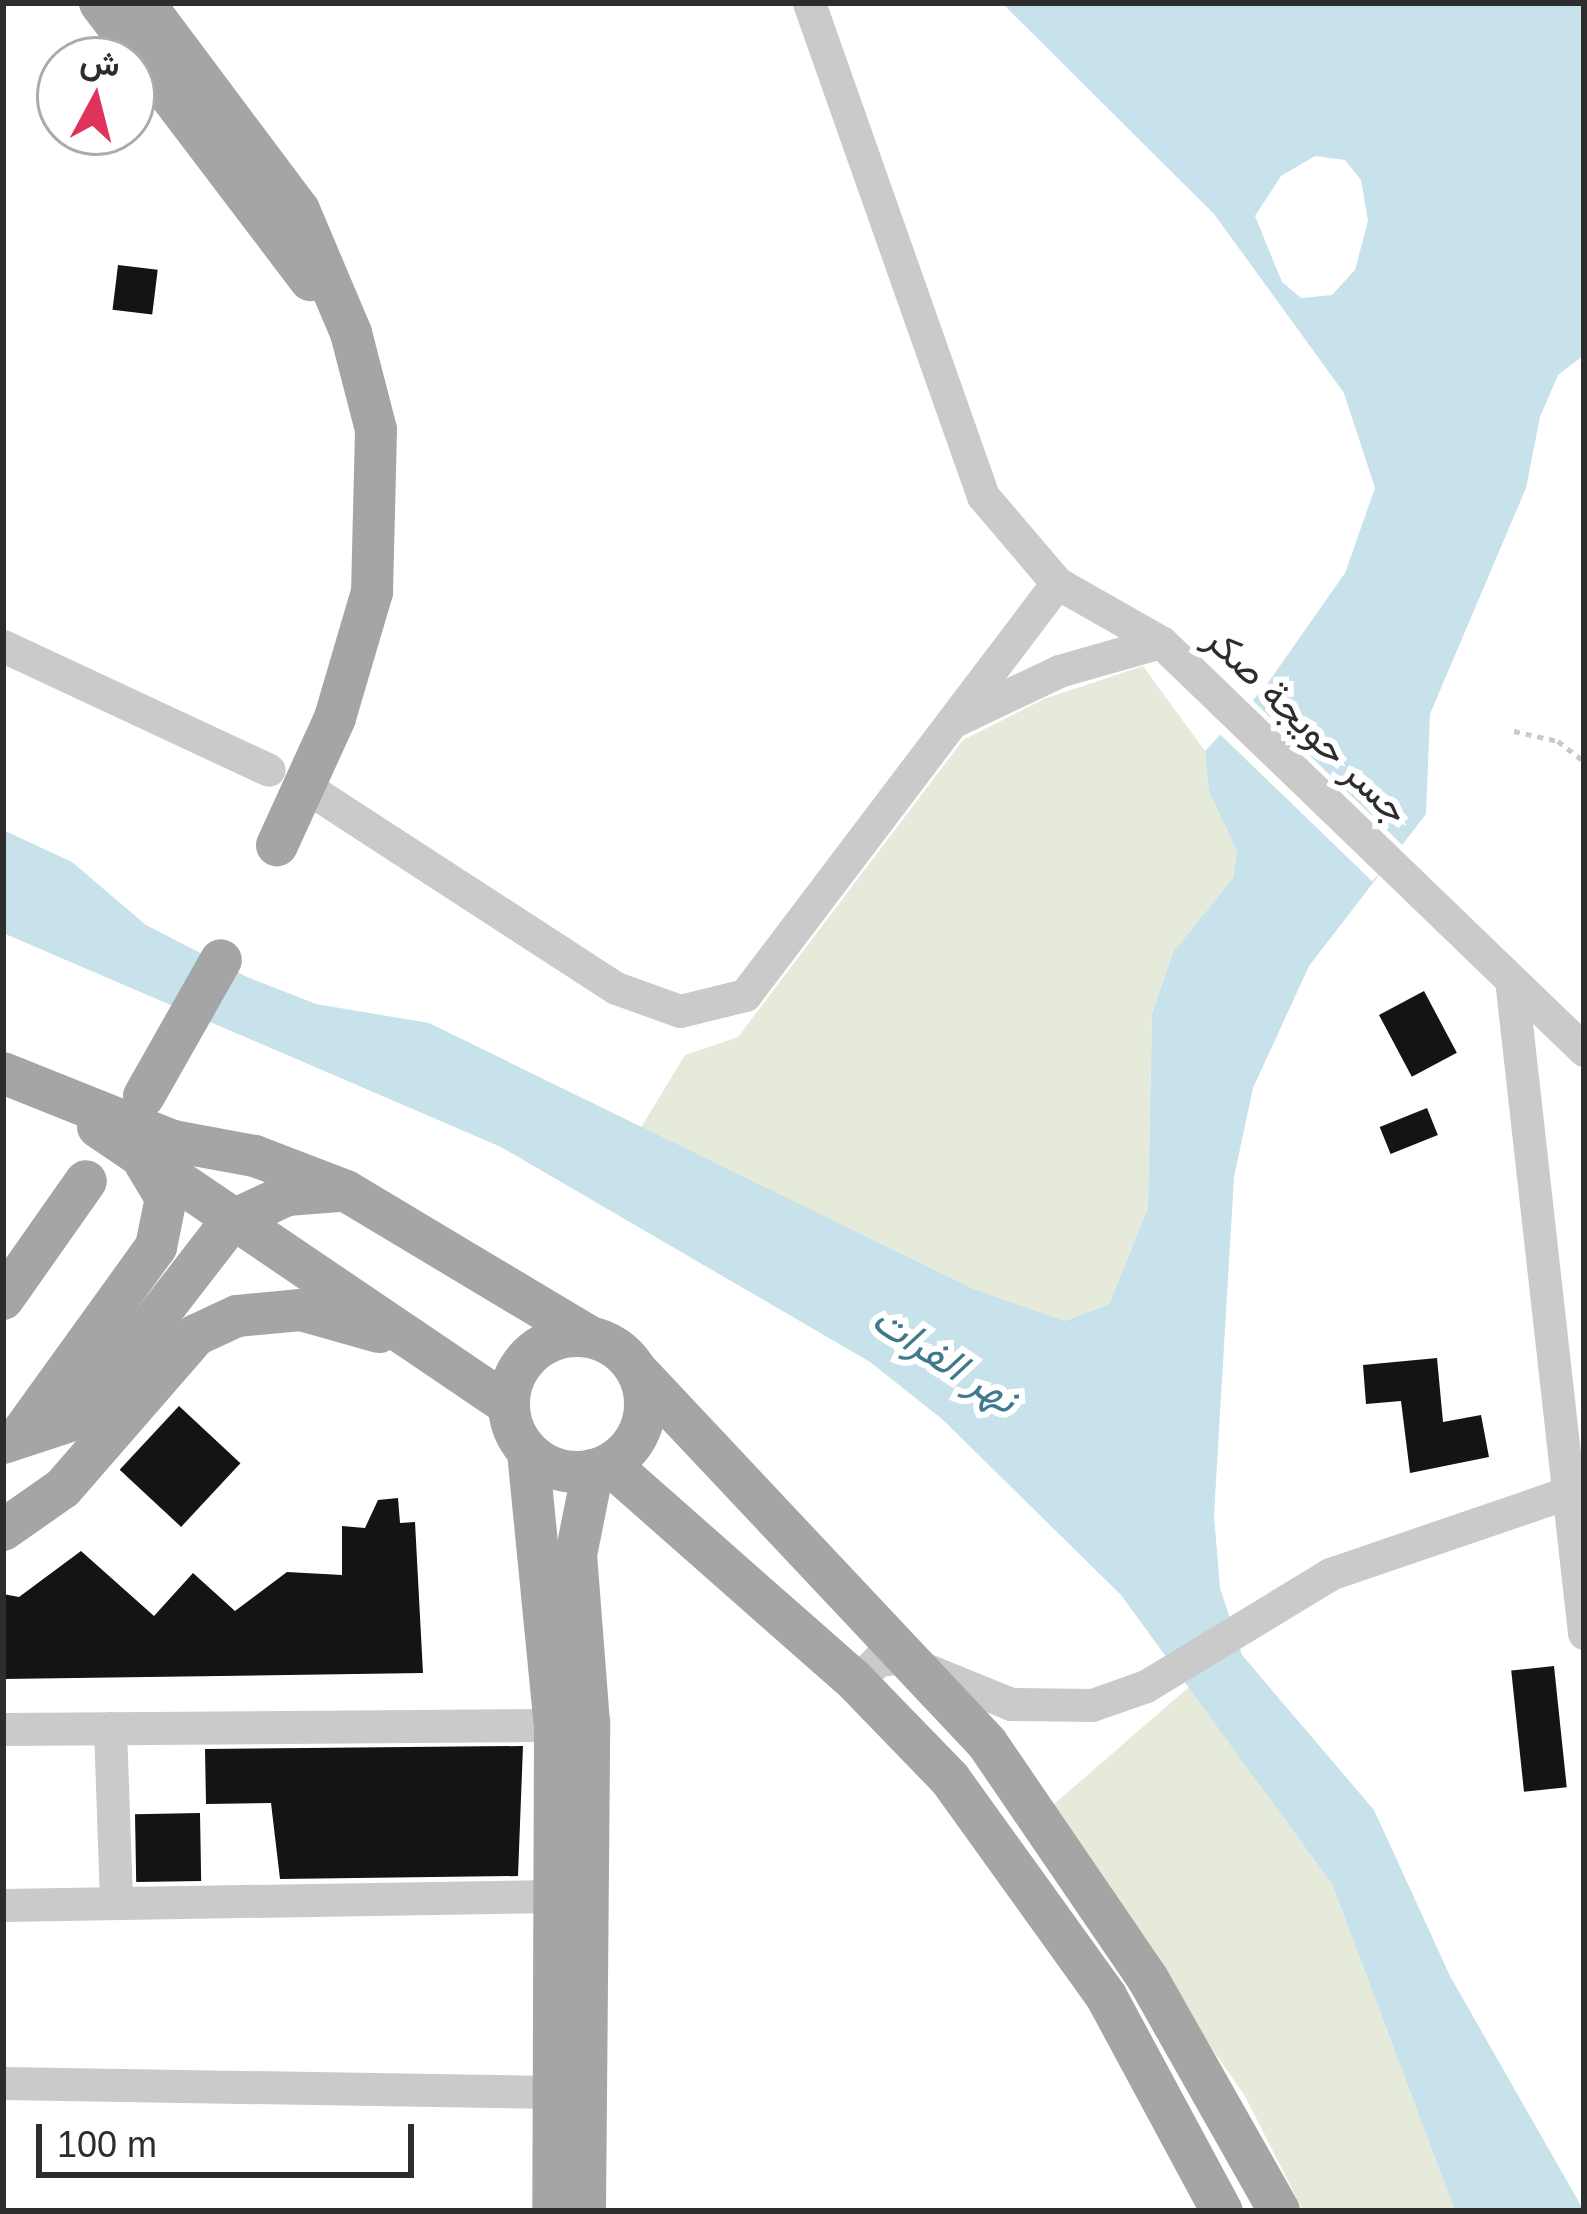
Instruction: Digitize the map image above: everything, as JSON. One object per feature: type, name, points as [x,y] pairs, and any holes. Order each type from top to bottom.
[{"type":"main road","points":[[100,3],[351,333]]},
{"type":"main road","points":[[144,3],[271,163],[351,333],[376,430],[372,592],[335,718],[277,845]]},
{"type":"main road","points":[[144,1096],[221,960]]},
{"type":"main road","points":[[3,1072],[64,1101],[346,1190],[590,1337],[637,1371],[986,1744],[1148,1979],[1279,2211]]},
{"type":"main road","points":[[64,1101],[144,1162],[431,1349],[508,1405],[528,1452],[555,1725],[553,2211]]},
{"type":"main road","points":[[12,1438],[156,1247],[166,1198],[144,1162]]},
{"type":"main road","points":[[3,1300],[86,1181]]},
{"type":"main road","points":[[12,1438],[79,1418],[231,1221],[286,1195],[346,1190]]},
{"type":"main road","points":[[3,1258],[46,1243]]},
{"type":"main road","points":[[3,1531],[63,1488],[196,1335],[237,1316],[301,1310],[431,1349]]},
{"type":"main road","points":[[508,1405],[533,1351],[590,1337]]},
{"type":"main road","points":[[585,2211],[589,1724],[576,1555],[601,1467],[640,1432],[637,1371]]},
{"type":"main road","points":[[528,1452],[570,1472],[601,1467],[856,1682],[985,1822],[1106,1996],[1222,2211]]},
{"type":"street","name":"جسر حويجة صكر","points":[[809,3],[983,496],[1058,583],[1161,642],[1512,988],[1584,1050]]},
{"type":"street","points":[[320,796],[492,914],[616,988],[680,1011],[745,995],[1058,583]]},
{"type":"street","points":[[948,724],[1059,671],[1161,642]]},
{"type":"street","points":[[3,646],[269,770]]},
{"type":"street","points":[[1512,988],[1577,1491],[1584,1633]]},
{"type":"street","points":[[856,1682],[878,1660],[913,1661],[984,1697],[1054,1710],[1120,1697],[1199,1653],[1264,1608],[1389,1550],[1577,1491]]},
{"type":"street","points":[[3,1729],[555,1725]]},
{"type":"street","points":[[110,1728],[116,1903]]},
{"type":"street","points":[[3,1905],[554,1896]]},
{"type":"street","points":[[3,2083],[553,2092]]},
{"type":"path","points":[[1514,731],[1558,741],[1584,761]]},
{"type":"green space","points":[[1143,666],[1205,751],[1209,792],[1237,851],[1233,878],[1173,952],[1152,1014],[1148,1208],[1109,1304],[1065,1321],[973,1290],[640,1129],[685,1055],[738,1037],[963,740],[1044,699]]},
{"type":"green space","points":[[1189,1687],[1332,1884],[1455,2211],[1303,2211],[1245,2096],[1046,1811]]},
{"type":"water","name":"نهر الفرات","points":[[1002,3],[1584,3],[1584,355],[1558,375],[1540,417],[1526,488],[1430,714],[1426,814],[1309,966],[1253,1088],[1234,1177],[1214,1515],[1220,1588],[1242,1655],[1374,1810],[1450,1976],[1584,2211],[1455,2211],[1332,1884],[1121,1595],[942,1419],[870,1362],[501,1147],[3,933],[3,830],[72,862],[146,925],[247,977],[316,1004],[429,1023],[973,1289],[1065,1321],[1109,1304],[1148,1208],[1152,1014],[1173,952],[1233,878],[1237,851],[1209,792],[1205,751],[1265,687],[1345,573],[1375,488],[1344,393],[1214,214]],"holes":[[[1315,156],[1345,160],[1361,180],[1368,221],[1355,270],[1332,295],[1301,298],[1282,282],[1255,216],[1281,176]]]},
{"type":"pier","points":[[1248,696],[1405,847],[1372,881],[1215,730]]},
{"type":"building","points":[[118,265],[158,270],[152,315],[113,310]]},
{"type":"building","points":[[1424,991],[1457,1053],[1412,1077],[1379,1015]]},
{"type":"building","points":[[1427,1108],[1438,1135],[1391,1154],[1380,1127]]},
{"type":"building","points":[[1437,1358],[1443,1422],[1481,1415],[1489,1457],[1410,1473],[1401,1401],[1366,1404],[1363,1365]]},
{"type":"building","points":[[179,1406],[240,1463],[181,1527],[120,1470]]},
{"type":"building","points":[[398,1498],[400,1523],[415,1522],[423,1673],[3,1679],[3,1594],[19,1597],[81,1551],[154,1616],[193,1573],[235,1611],[287,1572],[342,1575],[342,1526],[365,1528],[378,1500]]},
{"type":"building","points":[[1554,1666],[1567,1787],[1524,1792],[1511,1670]]},
{"type":"building","points":[[523,1746],[518,1876],[280,1879],[271,1803],[206,1804],[205,1749]]},
{"type":"building","points":[[200,1813],[201,1881],[136,1882],[135,1814]]}]
